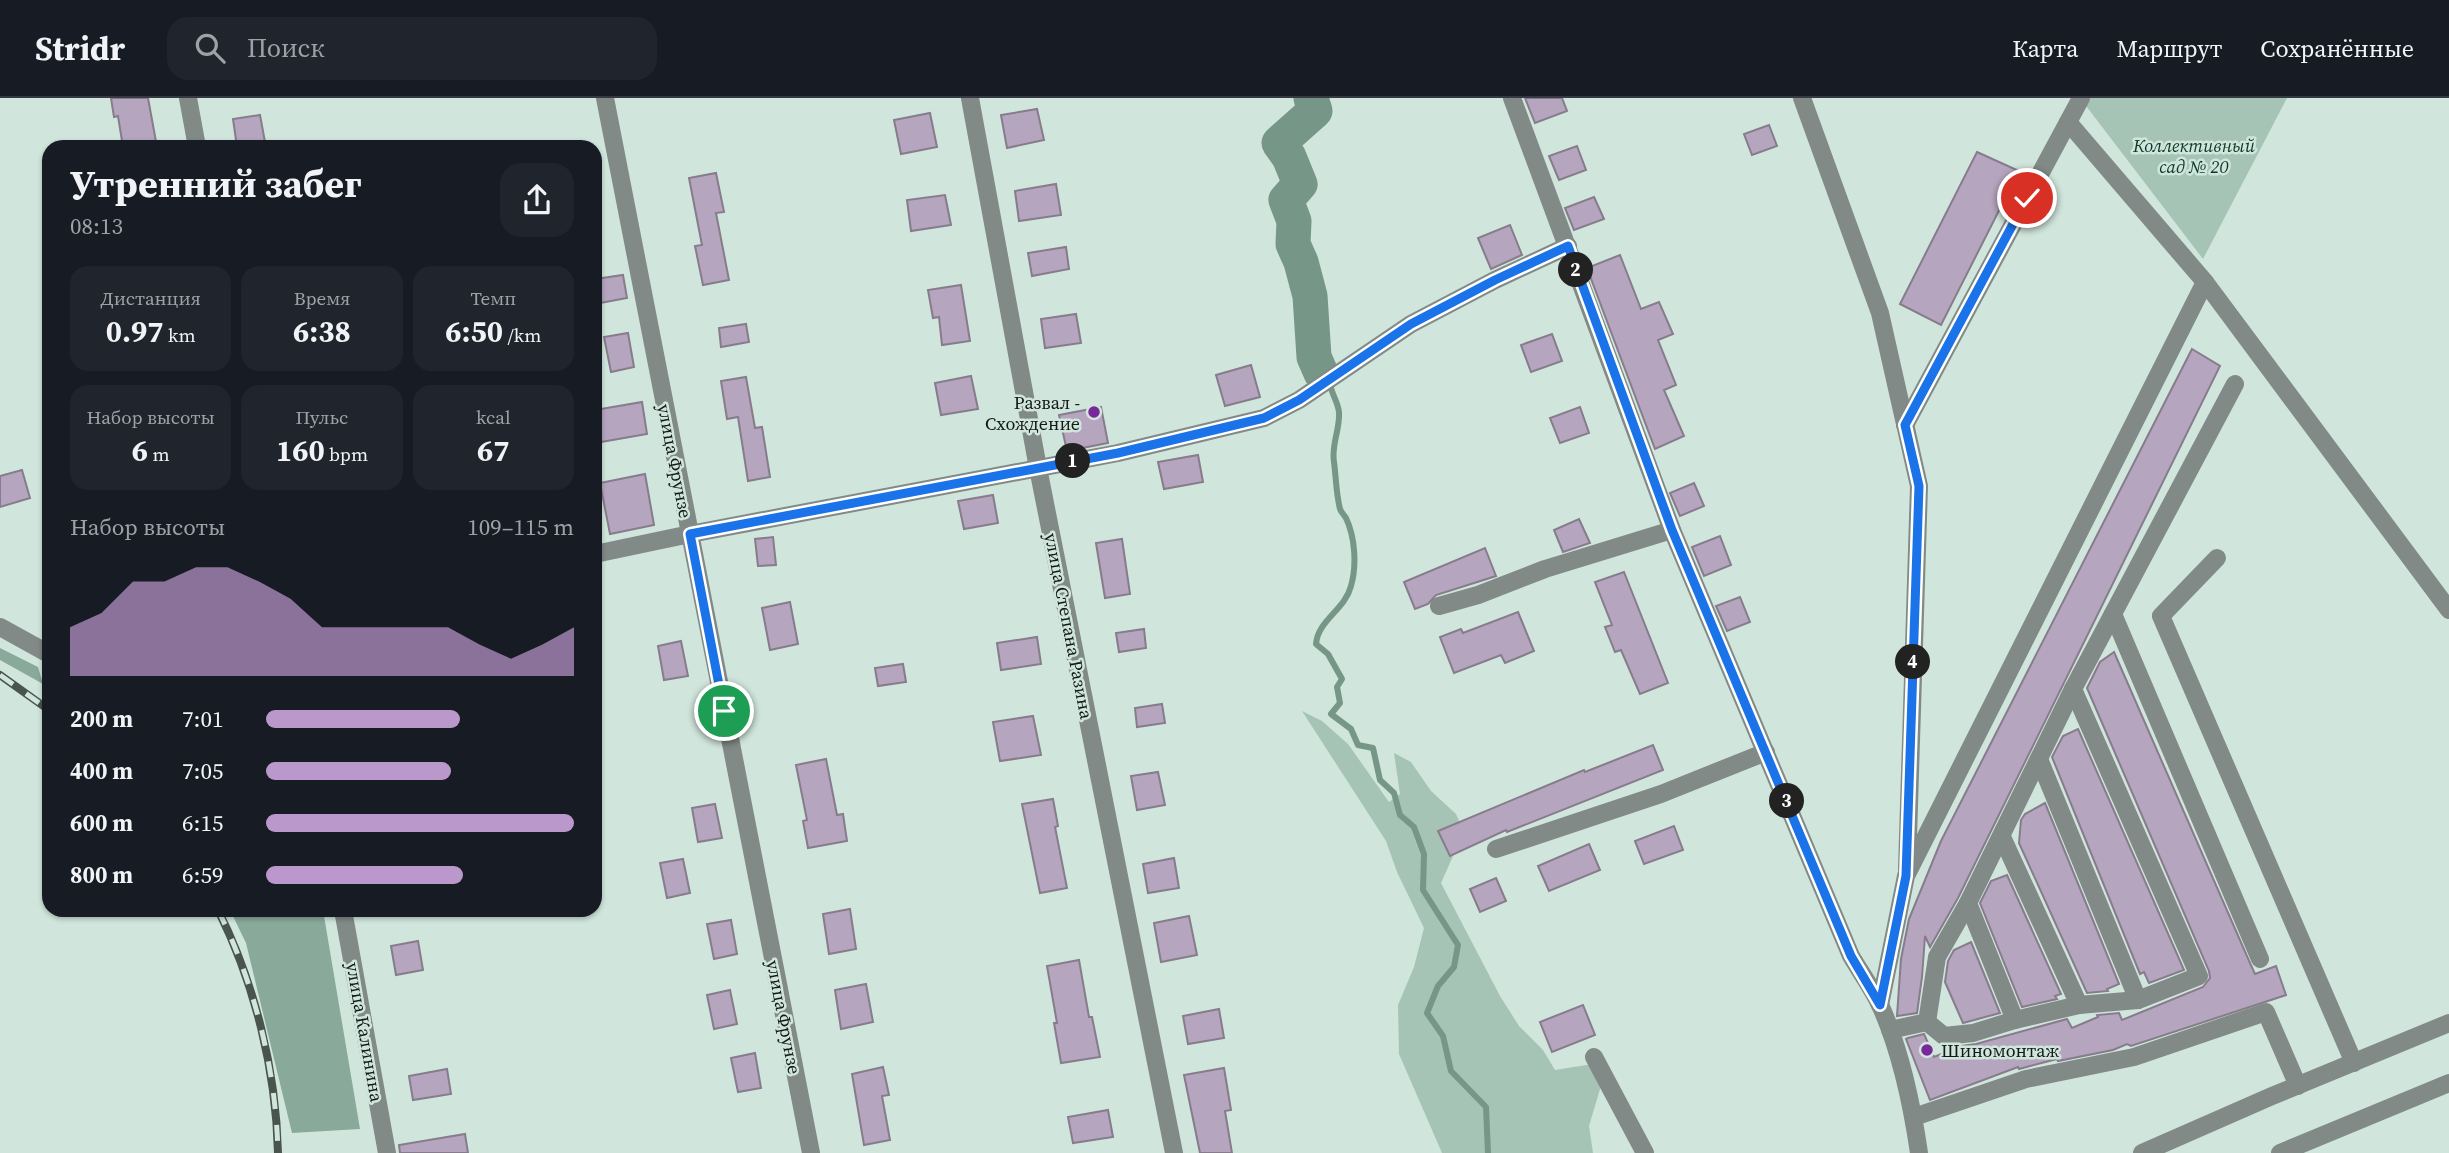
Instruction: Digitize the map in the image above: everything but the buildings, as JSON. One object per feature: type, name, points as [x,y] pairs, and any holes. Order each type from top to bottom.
[{"type":"street","points":[[188,98],[196,140]]},
{"type":"street","name":"улица Фрунзе","points":[[605,98],[811,1153]]},
{"type":"street","name":"улица Степана Разина","points":[[970,98],[1038,468],[1174,1153]]},
{"type":"street","points":[[1512,98],[1672,530],[1851,956],[1880,1005],[1890,1030],[1914,1117],[1919,1153]]},
{"type":"street","points":[[1802,98],[1880,313],[1919,486],[1906,876],[1880,1005]]},
{"type":"street","points":[[1905,425],[2081,98]]},
{"type":"street","points":[[2068,122],[2205,282],[2449,610]]},
{"type":"street","points":[[602,553],[1118,453],[1264,418],[1299,400],[1411,324],[1568,246]]},
{"type":"street","points":[[1906,876],[2205,282]]},
{"type":"street","points":[[1927,1022],[1937,957],[2003,836],[2016,803],[2073,689],[2235,384]]},
{"type":"street","points":[[1439,606],[1478,595],[1545,569],[1672,530]]},
{"type":"street","points":[[2217,558],[2161,616],[2354,1063]]},
{"type":"street","points":[[2113,614],[2260,959]]},
{"type":"street","points":[[0,628],[42,650]]},
{"type":"street","points":[[1927,1022],[1944,1036],[1973,1033],[2079,1005],[2138,1000],[2199,976],[2073,689]]},
{"type":"street","points":[[1496,849],[1661,794],[1766,752]]},
{"type":"street","points":[[2039,759],[2138,1000]]},
{"type":"street","points":[[2003,836],[2079,1005]]},
{"type":"street","points":[[1968,903],[2015,1020]]},
{"type":"street","name":"улица Калинина","points":[[344,917],[387,1153]]},
{"type":"street","points":[[1914,1117],[2026,1079],[2134,1057],[2266,1012],[2298,1086]]},
{"type":"street","points":[[1890,1030],[1927,1022]]},
{"type":"street","points":[[2142,1153],[2449,1024]]},
{"type":"street","points":[[1594,1058],[1644,1153]]},
{"type":"street","points":[[2280,1153],[2449,1083]]},
{"type":"green space","name":"Коллективный сад № 20","points":[[2080,98],[2287,98],[2203,259]]},
{"type":"green space","points":[[0,648],[38,667],[42,683],[0,660]]},
{"type":"green space","points":[[1302,711],[1322,721],[1348,744],[1389,802],[1400,794],[1394,753],[1411,762],[1431,791],[1456,814],[1466,837],[1453,856],[1441,883],[1500,996],[1519,1026],[1543,1050],[1555,1070],[1599,1063],[1603,1079],[1589,1126],[1593,1153],[1442,1153],[1399,1054],[1398,1005],[1414,967],[1424,928],[1397,872],[1386,841]]},
{"type":"green space","points":[[233,917],[324,917],[360,1129],[292,1133],[246,943]]},
{"type":"waterway","points":[[1311,98],[1315,111],[1279,143],[1289,157],[1300,184],[1286,200],[1294,221],[1293,244],[1310,296],[1314,357],[1321,373]]},
{"type":"waterway","points":[[1331,388],[1339,413],[1333,456],[1337,491],[1340,509],[1351,534],[1354,569],[1348,594],[1321,628],[1316,644],[1328,654],[1342,679],[1337,687],[1340,703],[1331,714],[1351,729],[1358,745],[1373,748],[1380,780],[1394,793],[1400,815],[1414,827],[1424,854],[1423,890],[1458,945],[1454,967],[1438,986],[1427,1013],[1443,1036],[1451,1071],[1486,1107],[1488,1153]]},
{"type":"railway","points":[[0,675],[42,705]]},
{"type":"railway","points":[[221,917],[243,968],[261,1028],[273,1090],[278,1153]]},
{"type":"place","name":"Развал - Схождение","points":[[1094,412]]},
{"type":"place","name":"Шиномонтаж","points":[[1927,1050]]},
{"type":"route","points":[[724,711],[690,534],[1118,453],[1264,418],[1299,400],[1411,324],[1533,261],[1568,246],[1672,530],[1851,956],[1880,1005],[1906,876],[1919,486],[1905,425],[2027,198]]}]
